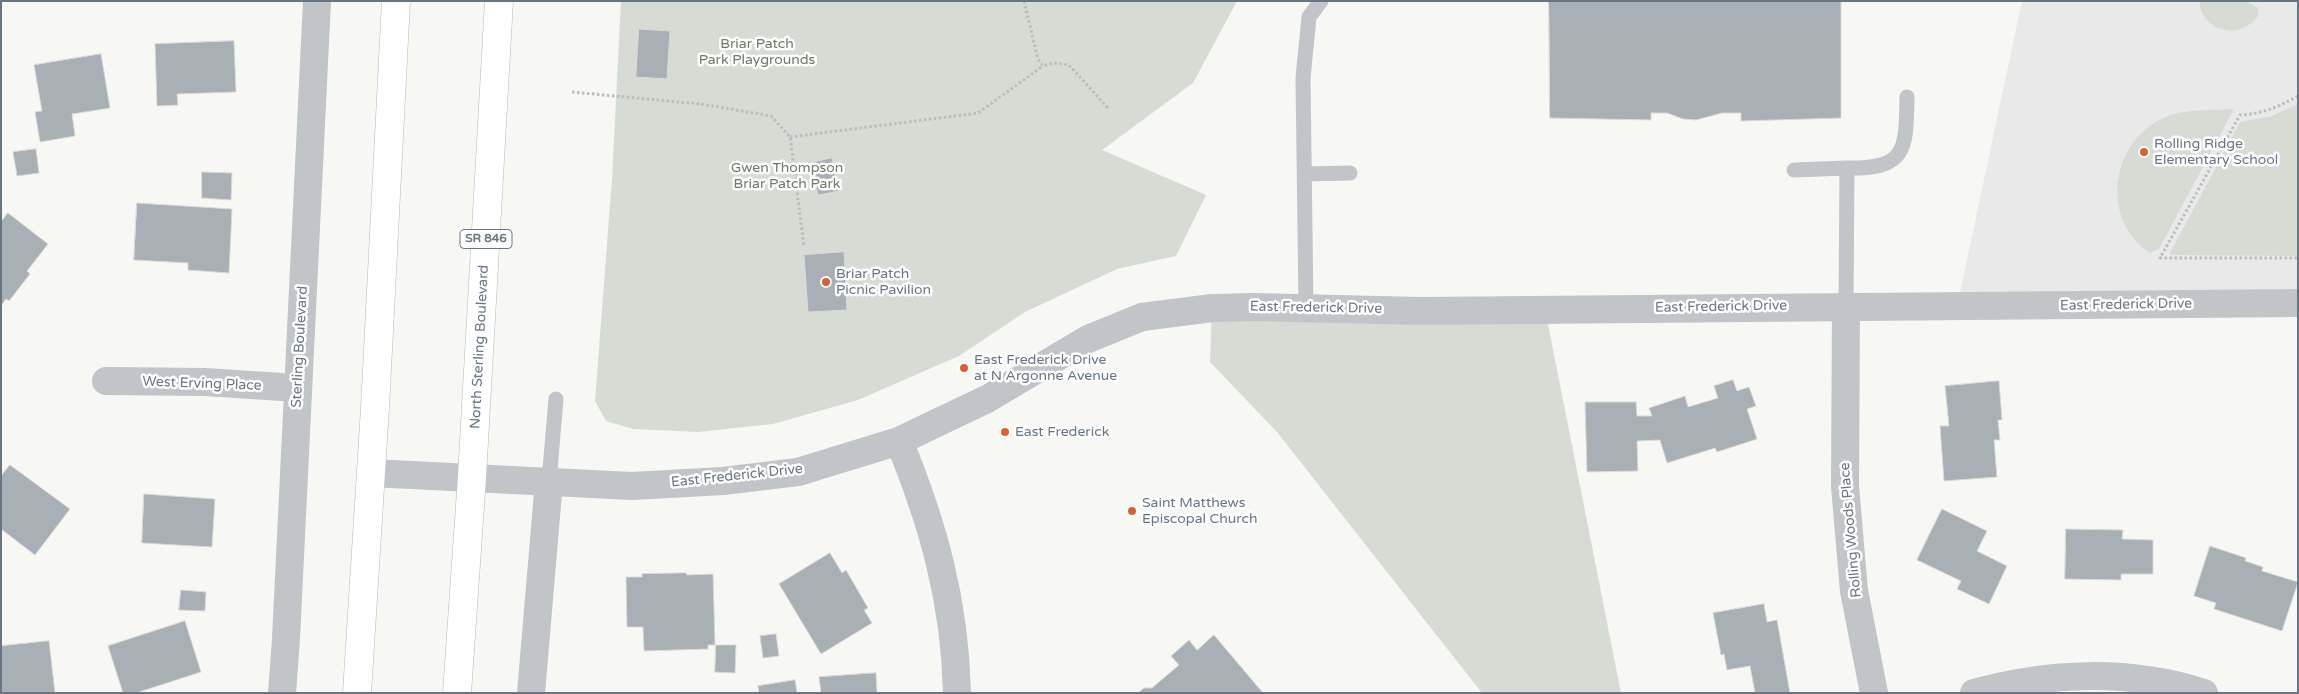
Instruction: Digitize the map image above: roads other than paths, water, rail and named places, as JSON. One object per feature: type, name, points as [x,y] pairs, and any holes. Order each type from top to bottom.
[{"type":"main road","points":[[357,693],[371,473],[396,1]]},
{"type":"main road","name":"North Sterling Boulevard","points":[[457,693],[472,477],[499,1]]},
{"type":"street","name":"Sterling Boulevard","points":[[282,693],[317,1]]},
{"type":"street","name":"East Frederick Drive","points":[[371,473],[632,486],[723,481],[789,473],[899,441],[981,402],[1088,339],[1142,317],[1212,308],[1306,307],[1421,311],[2298,303]]},
{"type":"street","name":"Rolling Woods Place","points":[[1846,306],[1845,486],[1854,591],[1874,693]]},
{"type":"street","name":"West Erving Place","points":[[106,382],[204,382],[297,388]]},
{"type":"street","points":[[899,441],[935,538],[949,600],[956,662],[957,693]]},
{"type":"street","points":[[531,693],[550,482]]},
{"type":"street","points":[[1974,693],[2030,680],[2126,676],[2178,684],[2204,693]]},
{"type":"lane","points":[[1306,307],[1303,78],[1309,17],[1321,1]]},
{"type":"lane","points":[[1794,170],[1871,168],[1885,165],[1897,157],[1907,136],[1907,97]]},
{"type":"lane","points":[[1846,306],[1847,168]]},
{"type":"lane","points":[[1305,174],[1350,173]]},
{"type":"lane","points":[[550,482],[556,399]]},
{"type":"place","name":"Rolling Ridge Elementary School","points":[[2144,152]]},
{"type":"place","name":"Briar Patch Picnic Pavilion","points":[[826,282]]},
{"type":"place","name":"East Frederick Drive at N Argonne Avenue","points":[[964,368]]},
{"type":"place","name":"East Frederick","points":[[1005,432]]},
{"type":"place","name":"Saint Matthews Episcopal Church","points":[[1132,511]]},
{"type":"park label","name":"Briar Patch Park Playgrounds","points":[[757,52]]},
{"type":"park label","name":"Gwen Thompson Briar Patch Park","points":[[787,176]]}]
